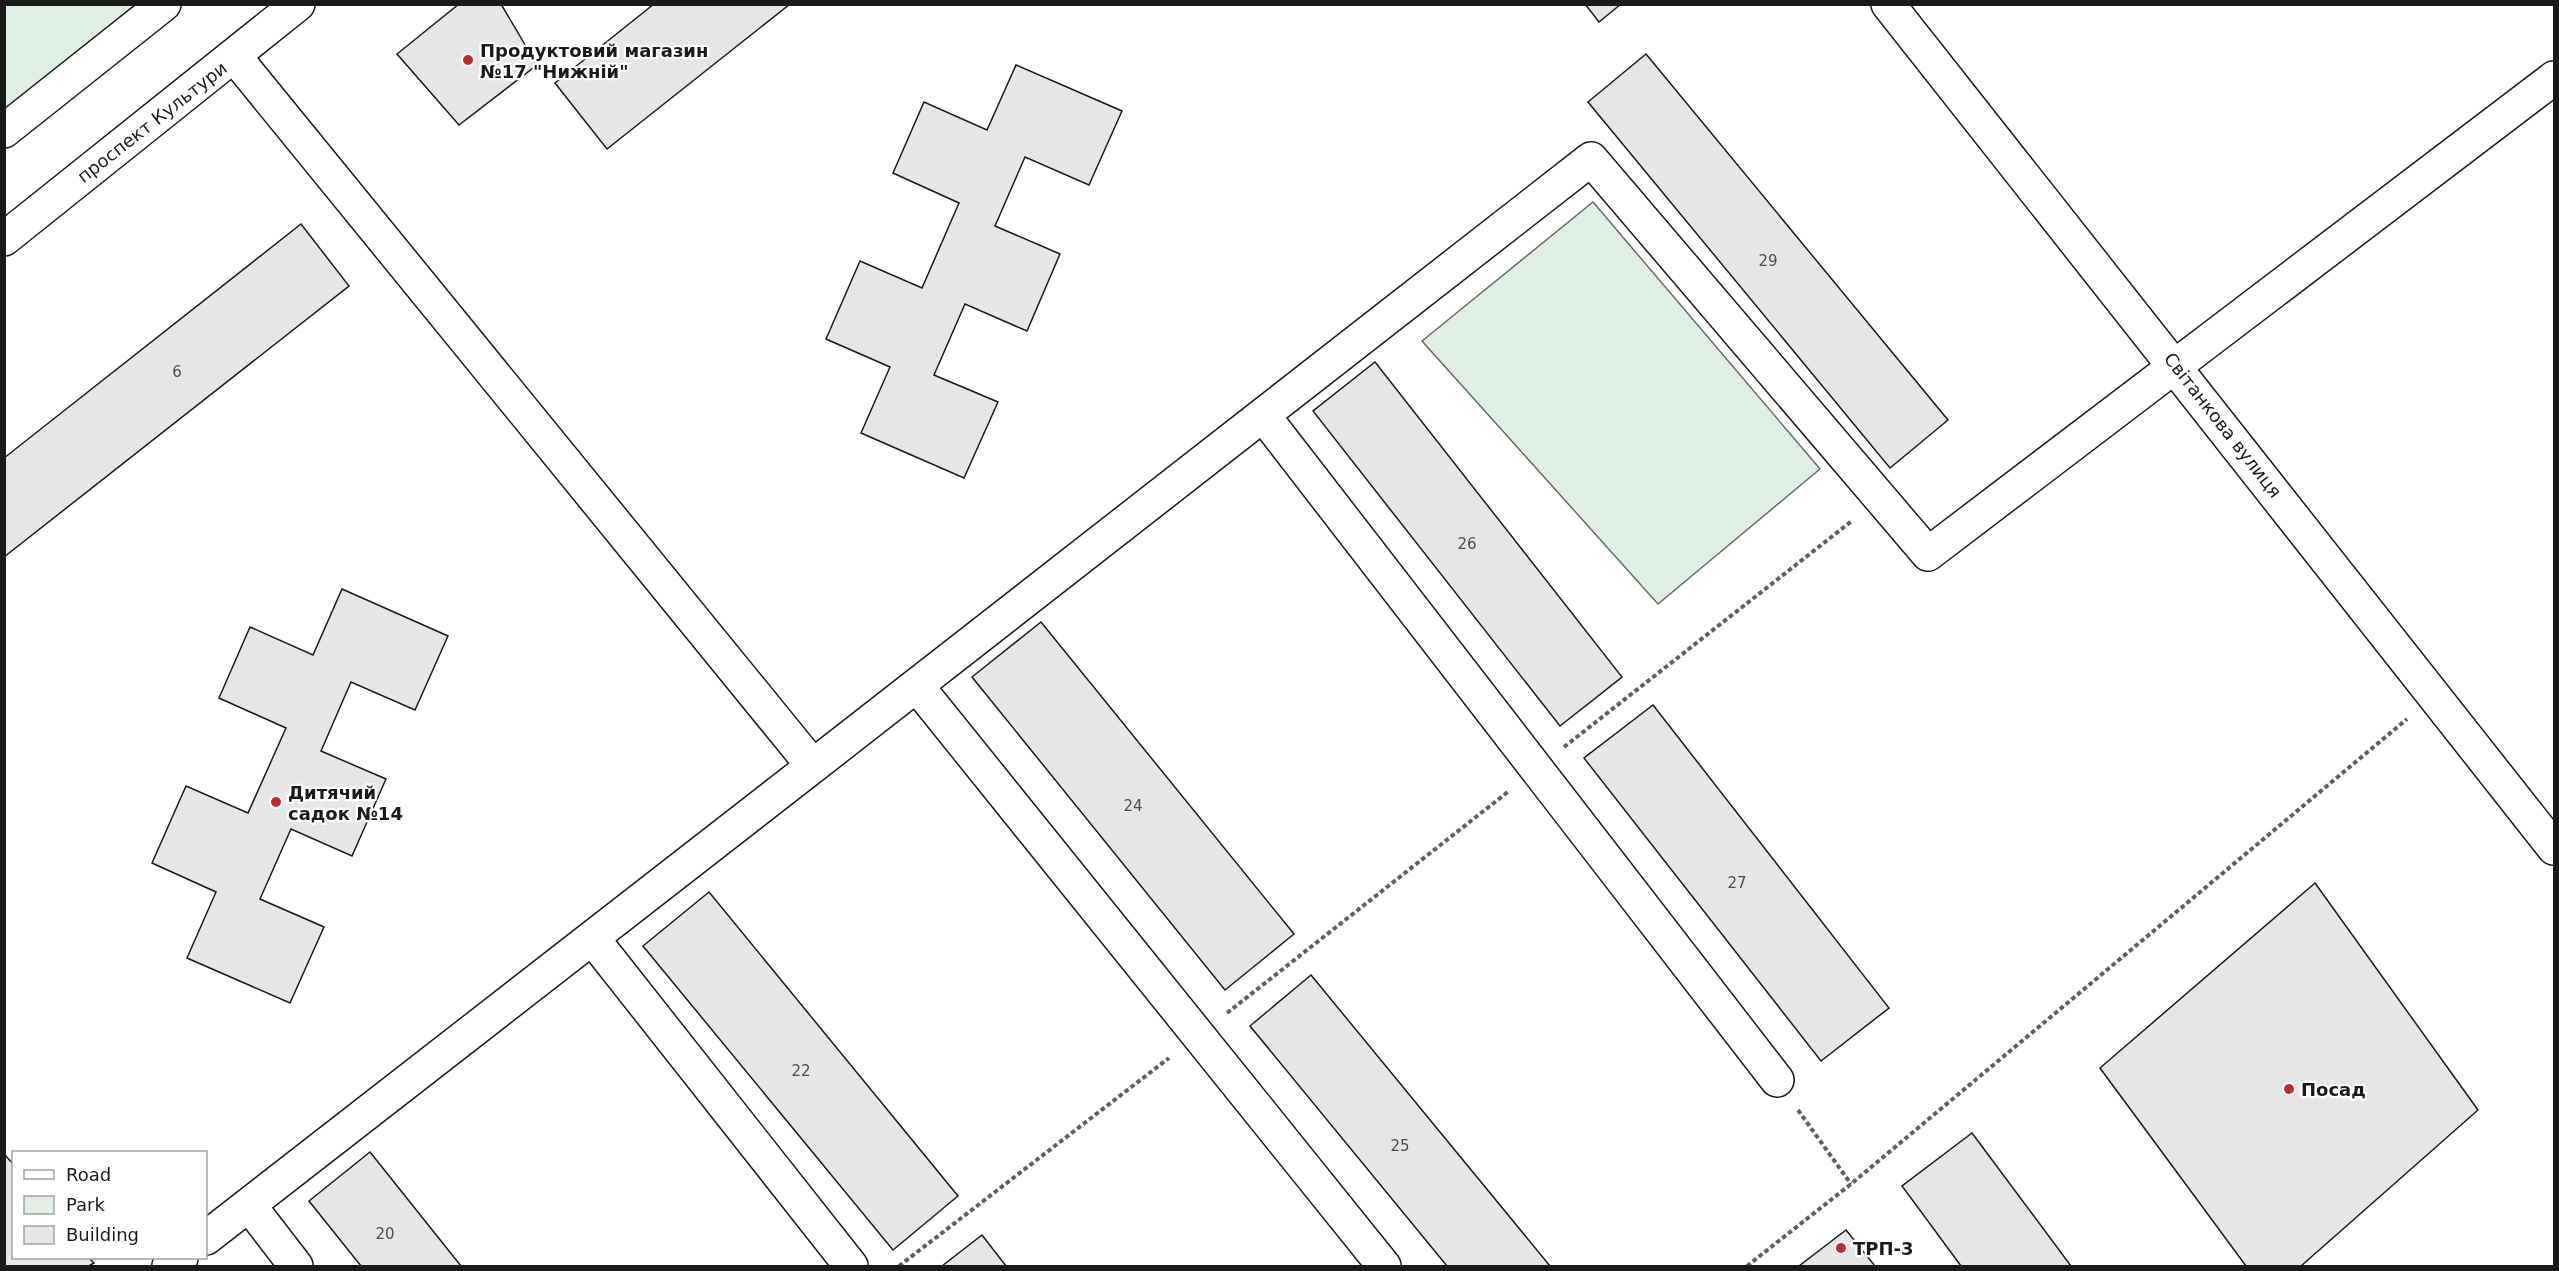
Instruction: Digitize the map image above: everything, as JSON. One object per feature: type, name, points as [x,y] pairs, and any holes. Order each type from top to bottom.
[{"type":"street","points":[[4,131],[164,4]]},
{"type":"street","name":"проспект Культури","points":[[4,239],[298,4]]},
{"type":"street","name":"Світанкова вулиця","points":[[1888,4],[2177,367],[2554,848]]},
{"type":"street","points":[[234,57],[813,766]]},
{"type":"street","points":[[207,1237],[593,939],[1591,159],[1928,554],[2177,367],[2554,78]]},
{"type":"street","points":[[1263,415],[1777,1080]]},
{"type":"street","points":[[916,686],[1384,1266]]},
{"type":"street","points":[[593,939],[851,1266]]},
{"type":"street","points":[[249,1205],[296,1266]]},
{"type":"path","points":[[899,1266],[1198,1036],[1880,498]]},
{"type":"path","points":[[1747,1266],[1851,1184],[2435,696]]},
{"type":"path","points":[[1777,1080],[1851,1184]]},
{"type":"green space","points":[[5,5],[164,5],[5,131]]},
{"type":"green space","points":[[1593,202],[1820,469],[1658,604],[1422,341]]},
{"type":"building","name":"Продуктовий магазин №17 \"Нижній\"","points":[[459,4],[501,4],[537,65],[459,125],[397,54]]},
{"type":"building","points":[[654,4],[790,4],[607,149],[555,83]]},
{"type":"building","points":[[1585,4],[1621,4],[1599,22]]},
{"type":"building","points":[[1646,54],[1948,420],[1890,468],[1588,102]]},
{"type":"building","points":[[1016,65],[1122,111],[1089,185],[1025,157],[995,226],[1060,254],[1027,331],[965,304],[934,375],[998,402],[964,478],[861,433],[890,367],[826,339],[860,261],[922,288],[959,203],[893,173],[924,102],[987,130]]},
{"type":"building","points":[[301,224],[349,286],[4,557],[4,458]]},
{"type":"building","points":[[1375,362],[1622,677],[1560,726],[1313,411]]},
{"type":"building","points":[[342,589],[448,636],[415,710],[351,682],[321,751],[386,779],[352,856],[291,829],[260,899],[324,927],[290,1003],[187,958],[216,892],[152,863],[186,786],[248,813],[286,728],[219,698],[250,627],[313,655]]},
{"type":"building","points":[[1041,622],[1294,934],[1225,990],[972,677]]},
{"type":"building","points":[[1653,705],[1889,1008],[1821,1061],[1584,758]]},
{"type":"building","name":"Посад","points":[[2315,883],[2478,1110],[2301,1266],[2246,1266],[2100,1068]]},
{"type":"building","points":[[709,892],[958,1196],[893,1250],[643,946]]},
{"type":"building","points":[[1311,975],[1550,1266],[1447,1266],[1250,1026]]},
{"type":"building","points":[[1972,1133],[2071,1266],[1961,1266],[1902,1186]]},
{"type":"building","points":[[370,1152],[461,1266],[361,1266],[309,1201]]},
{"type":"building","points":[[4,1154],[12,1163],[12,1259],[90,1259],[94,1263],[89,1266],[4,1266]]},
{"type":"building","name":"ТРП-3","points":[[1846,1230],[1875,1266],[1799,1266]]},
{"type":"building","points":[[982,1235],[1006,1266],[942,1266]]},
{"type":"place","name":"Продуктовий магазин №17 \"Нижній\"","points":[[468,60]]},
{"type":"place","name":"Дитячий садок №14","points":[[276,802]]},
{"type":"place","name":"Посад","points":[[2289,1089]]},
{"type":"place","name":"ТРП-3","points":[[1841,1248]]}]
